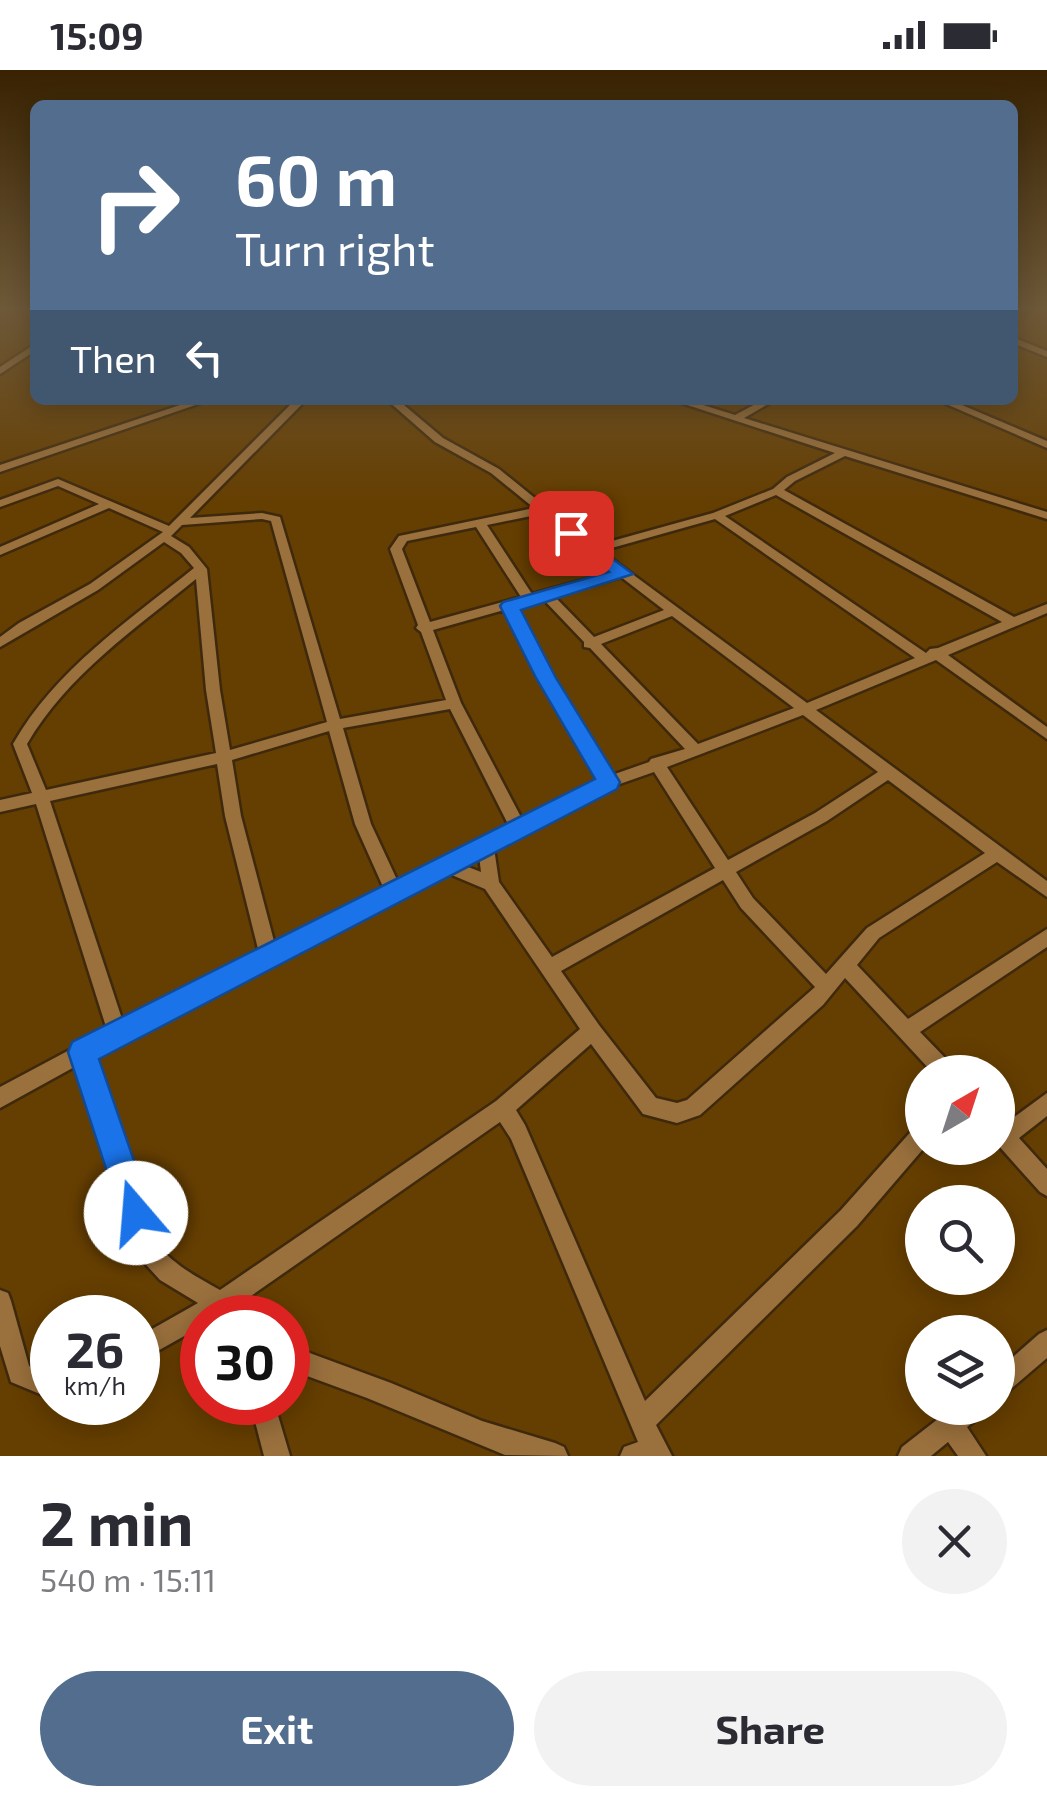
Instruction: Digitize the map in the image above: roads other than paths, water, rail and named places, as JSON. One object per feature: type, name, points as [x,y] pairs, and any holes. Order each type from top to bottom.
[{"type":"street","points":[[0,469],[191,405]]},
{"type":"street","points":[[0,644],[24,626],[94,588],[172,530],[295,405]]},
{"type":"street","points":[[398,405],[439,440],[496,471],[592,550],[1047,890]]},
{"type":"street","points":[[693,405],[1047,516]]},
{"type":"street","points":[[736,418],[761,405]]},
{"type":"street","points":[[954,405],[1047,445]]},
{"type":"street","points":[[592,550],[717,515],[777,492],[791,479],[843,453]]},
{"type":"street","points":[[0,504],[58,482],[172,530],[262,516],[276,519],[364,824],[394,893]]},
{"type":"street","points":[[777,492],[1011,621]]},
{"type":"street","points":[[0,551],[109,504]]},
{"type":"street","points":[[518,827],[454,703],[396,548],[397,542],[543,510]]},
{"type":"street","points":[[717,515],[1047,734]]},
{"type":"street","points":[[479,522],[530,601]]},
{"type":"street","points":[[172,530],[201,569],[233,816],[270,956]]},
{"type":"street","points":[[118,1035],[42,799],[20,744],[31,718],[99,654],[201,569]]},
{"type":"street","points":[[423,628],[624,574]]},
{"type":"street","points":[[546,596],[696,750]]},
{"type":"street","points":[[510,606],[546,678],[608,782]]},
{"type":"street","points":[[0,1098],[82,1052],[608,782],[760,728],[1047,608]]},
{"type":"street","points":[[589,644],[674,611]]},
{"type":"street","points":[[0,806],[224,757],[333,725],[454,703]]},
{"type":"street","points":[[656,764],[747,903],[827,987]]},
{"type":"street","points":[[549,968],[821,816],[890,771]]},
{"type":"street","points":[[486,847],[491,884],[592,1030],[650,1107],[676,1113],[693,1108],[713,1093],[827,987],[873,933],[998,853]]},
{"type":"street","points":[[446,865],[491,884]]},
{"type":"street","points":[[906,1030],[1047,937]]},
{"type":"street","points":[[844,964],[929,1055]]},
{"type":"street","points":[[249,1295],[503,1108],[592,1030]]},
{"type":"street","points":[[82,1052],[147,1250],[162,1272],[203,1295]]},
{"type":"street","points":[[1015,1124],[1047,1103]]},
{"type":"street","points":[[503,1108],[532,1166],[641,1422],[649,1454]]},
{"type":"street","points":[[1015,1149],[1047,1184]]},
{"type":"street","points":[[641,1422],[849,1218],[905,1154]]},
{"type":"street","points":[[0,1300],[19,1374],[30,1378]]},
{"type":"street","points":[[1015,1370],[1047,1342]]},
{"type":"street","points":[[310,1369],[366,1386],[514,1447],[555,1456]]},
{"type":"street","points":[[268,1425],[277,1456]]},
{"type":"street","points":[[911,1456],[951,1425],[973,1456]]}]
